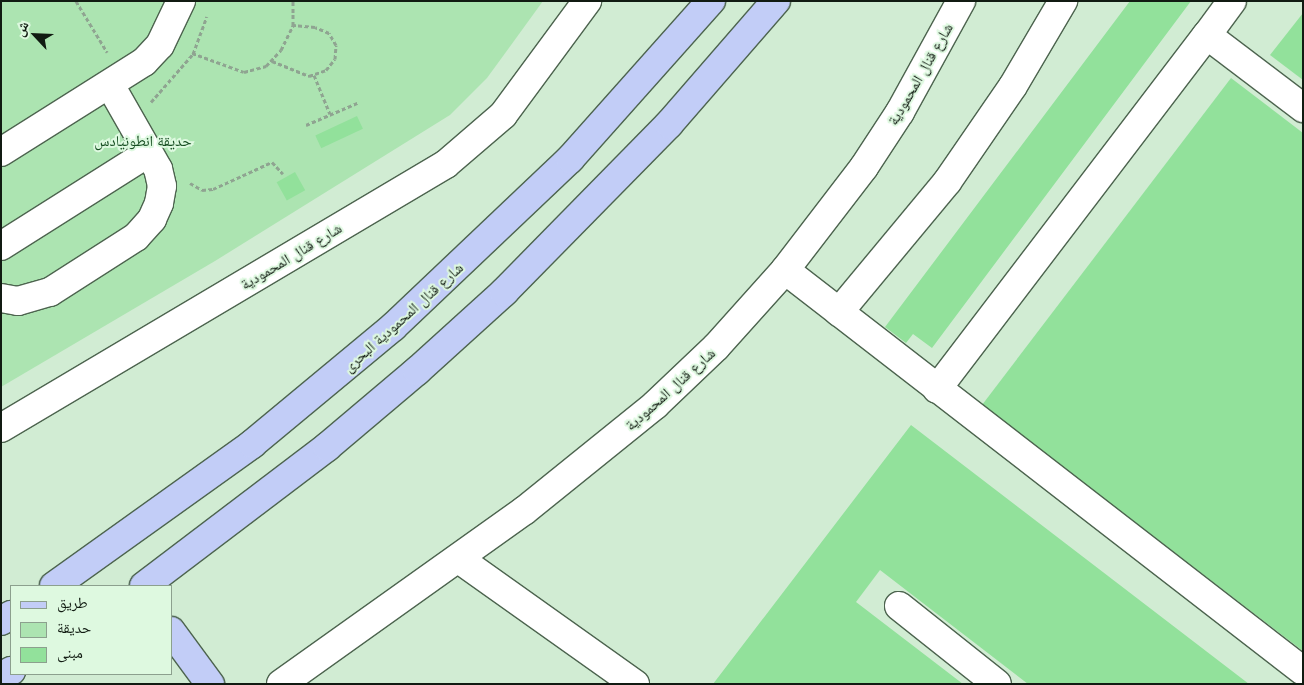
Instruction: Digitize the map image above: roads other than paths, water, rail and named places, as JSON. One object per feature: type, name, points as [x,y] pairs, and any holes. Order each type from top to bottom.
[{"type":"main road","name":"شارع قنال المحمودية البحرى","points":[[55,585],[252,444],[393,327],[570,159],[711,1]]},
{"type":"main road","points":[[145,585],[327,447],[417,371],[504,292],[669,124],[776,1]]},
{"type":"main road","points":[[172,632],[210,684]]},
{"type":"street","points":[[1,152],[111,72],[144,62],[162,40],[181,1]]},
{"type":"street","name":"شارع قنال المحمودية","points":[[1,428],[446,164],[503,115],[587,1]]},
{"type":"street","name":"شارع قنال المحمودية","points":[[281,684],[458,559],[591,459],[655,405],[716,347],[785,270],[874,151],[932,56],[961,1]]},
{"type":"street","points":[[840,312],[947,182],[1013,86],[1063,1]]},
{"type":"street","points":[[937,389],[1232,1]]},
{"type":"street","points":[[1208,35],[1303,108]]},
{"type":"street","points":[[1,298],[18,301],[50,292],[136,237],[152,219],[162,186],[158,169],[148,153],[111,72]]},
{"type":"street","points":[[1,246],[148,153]]},
{"type":"street","points":[[785,270],[1303,671]]},
{"type":"street","points":[[458,559],[635,684]]},
{"type":"street","points":[[899,606],[997,684]]},
{"type":"park label","name":"حديقة انطونيادس","points":[[143,141]]}]
